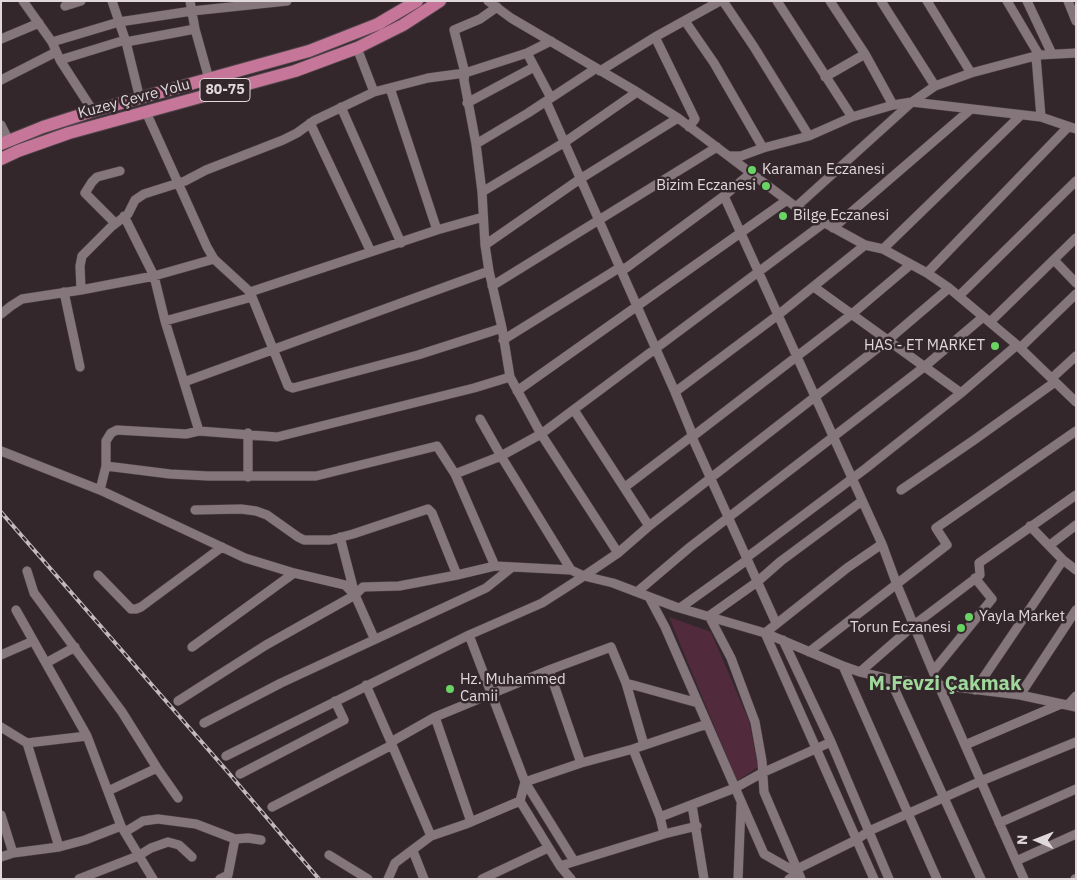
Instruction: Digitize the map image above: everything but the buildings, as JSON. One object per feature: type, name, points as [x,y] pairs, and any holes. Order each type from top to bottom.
[{"type":"highway","name":"Kuzey Çevre Yolu","points":[[5,142],[43,127],[93,111],[308,51],[378,24],[417,1]]},
{"type":"highway","name":"Kuzey Çevre Yolu","points":[[1,159],[69,133],[295,71],[357,48],[403,25],[440,1]]},
{"type":"street","points":[[23,1],[52,42],[58,56],[93,111]]},
{"type":"street","points":[[65,6],[81,1]]},
{"type":"street","points":[[112,1],[126,41],[140,99]]},
{"type":"street","points":[[190,1],[195,29],[209,80]]},
{"type":"street","points":[[52,42],[119,22],[192,11],[287,1]]},
{"type":"street","points":[[488,1],[511,18],[551,40],[678,118],[796,207],[865,244],[884,249],[927,273],[960,295],[1076,402]]},
{"type":"street","points":[[476,144],[598,70],[722,1],[754,47],[809,136]]},
{"type":"street","points":[[777,1],[852,117]]},
{"type":"street","points":[[830,1],[865,54],[893,105]]},
{"type":"street","points":[[881,1],[935,86]]},
{"type":"street","points":[[927,1],[971,73]]},
{"type":"street","points":[[1007,1],[1038,56],[1041,117]]},
{"type":"street","points":[[1027,1],[1052,54]]},
{"type":"street","points":[[1068,1],[1076,20]]},
{"type":"street","points":[[497,7],[480,19],[454,30],[465,73],[467,103],[476,144],[482,192],[485,245],[510,377],[541,434],[618,553]]},
{"type":"street","points":[[685,21],[714,64],[762,148]]},
{"type":"street","points":[[1,39],[39,22]]},
{"type":"street","points":[[1,80],[58,56],[126,41],[195,29]]},
{"type":"street","points":[[655,37],[695,119],[690,127]]},
{"type":"street","points":[[82,290],[80,266],[82,256],[115,223],[128,214],[136,200],[144,194],[177,183],[233,158],[283,140],[341,107],[374,92],[428,78],[465,73],[527,53],[551,40]]},
{"type":"street","points":[[357,48],[374,92]]},
{"type":"street","points":[[527,53],[598,221],[692,431],[692,437],[776,623]]},
{"type":"street","points":[[796,207],[912,102],[935,86],[971,73],[1038,56],[1076,53]]},
{"type":"street","points":[[825,77],[865,54]]},
{"type":"street","points":[[467,103],[534,67]]},
{"type":"street","points":[[390,88],[438,230]]},
{"type":"street","points":[[482,192],[565,142],[637,92]]},
{"type":"street","points":[[730,156],[742,156],[762,148],[809,136],[852,117],[893,105],[912,102],[1041,117],[1073,127],[927,273]]},
{"type":"street","points":[[341,107],[400,243]]},
{"type":"street","points":[[833,228],[971,109]]},
{"type":"street","points":[[146,112],[177,183],[214,259],[251,294],[288,386],[293,388],[418,355],[502,328]]},
{"type":"street","points":[[884,249],[1021,115]]},
{"type":"street","points":[[485,245],[580,178],[678,118]]},
{"type":"street","points":[[310,124],[371,252]]},
{"type":"street","points":[[2,126],[5,142]]},
{"type":"street","points":[[492,286],[718,147]]},
{"type":"street","points":[[115,223],[85,193],[97,177],[120,171]]},
{"type":"street","points":[[503,340],[619,268],[626,268],[724,196],[752,172]]},
{"type":"street","points":[[960,295],[1076,181]]},
{"type":"street","points":[[724,196],[882,544],[939,686],[1024,879]]},
{"type":"street","points":[[517,391],[786,200]]},
{"type":"street","points":[[124,216],[154,276],[165,321],[199,431]]},
{"type":"street","points":[[165,321],[251,294],[438,230],[483,217]]},
{"type":"street","points":[[455,474],[500,456],[541,434],[824,223]]},
{"type":"street","points":[[637,592],[690,547],[986,320],[1076,238]]},
{"type":"street","points":[[674,392],[778,315],[865,244]]},
{"type":"street","points":[[1,314],[22,299],[154,276],[214,259]]},
{"type":"street","points":[[1054,260],[1076,283]]},
{"type":"street","points":[[625,487],[852,314],[910,265]]},
{"type":"street","points":[[184,382],[489,271]]},
{"type":"street","points":[[814,287],[961,393]]},
{"type":"street","points":[[226,756],[335,700],[469,635],[542,603],[584,576],[618,553],[649,526],[888,340],[949,288]]},
{"type":"street","points":[[64,292],[80,367]]},
{"type":"street","points":[[680,608],[852,479],[961,393],[1018,347],[1076,294]]},
{"type":"street","points":[[901,490],[974,440],[1054,380],[1076,356]]},
{"type":"street","points":[[100,490],[106,466],[106,441],[110,433],[117,430],[186,434],[199,431],[277,436],[474,388],[510,377]]},
{"type":"street","points":[[574,410],[649,526]]},
{"type":"street","points":[[480,419],[500,456],[571,570]]},
{"type":"street","points":[[810,652],[947,545],[936,528],[1076,431]]},
{"type":"street","points":[[248,433],[248,477]]},
{"type":"street","points":[[106,466],[170,474],[248,477],[316,476],[437,446],[455,474],[495,566]]},
{"type":"street","points":[[1,451],[100,490],[245,558],[294,573],[346,584],[355,595]]},
{"type":"street","points":[[860,672],[914,625],[980,574],[979,564],[1076,495]]},
{"type":"street","points":[[709,616],[862,501]]},
{"type":"street","points":[[195,510],[241,509],[256,511],[267,515],[289,532],[304,540],[330,540],[428,510],[432,513],[457,576]]},
{"type":"street","points":[[1050,545],[1076,525]]},
{"type":"street","points":[[1030,526],[1063,560],[1076,570]]},
{"type":"street","points":[[340,537],[355,595],[374,638]]},
{"type":"street","points":[[765,633],[846,568],[882,544]]},
{"type":"street","points":[[98,575],[131,609],[136,609],[222,547]]},
{"type":"street","points":[[975,690],[1063,560]]},
{"type":"street","points":[[178,701],[266,645],[355,595],[363,587],[399,586],[457,576],[495,566],[571,570],[584,576],[613,583],[680,608],[765,633],[860,672],[890,679],[1020,695],[1069,705]]},
{"type":"street","points":[[204,723],[374,638],[486,588],[511,568]]},
{"type":"street","points":[[27,571],[34,593],[122,712],[178,798]]},
{"type":"street","points":[[192,647],[294,573]]},
{"type":"street","points":[[934,670],[992,599],[975,578]]},
{"type":"street","points":[[649,596],[665,627],[764,854],[799,874]]},
{"type":"street","points":[[16,610],[87,736],[123,829],[153,879]]},
{"type":"street","points":[[1020,695],[1076,610]]},
{"type":"street","points":[[709,616],[731,658],[755,722],[762,761],[764,792],[799,874]]},
{"type":"street","points":[[765,633],[874,879]]},
{"type":"street","points":[[469,635],[525,782],[574,861]]},
{"type":"street","points":[[783,640],[831,742],[889,879]]},
{"type":"street","points":[[1,655],[33,641]]},
{"type":"street","points":[[46,663],[75,647]]},
{"type":"street","points":[[272,807],[392,744],[435,717],[610,647],[626,684],[644,745]]},
{"type":"street","points":[[843,666],[937,879]]},
{"type":"street","points":[[549,670],[581,763]]},
{"type":"street","points":[[890,679],[981,879]]},
{"type":"street","points":[[626,684],[698,703]]},
{"type":"street","points":[[366,685],[431,836]]},
{"type":"street","points":[[965,745],[1069,705],[1076,696]]},
{"type":"street","points":[[240,774],[344,720],[335,700]]},
{"type":"street","points":[[435,717],[471,822]]},
{"type":"street","points":[[525,782],[707,724]]},
{"type":"street","points":[[1,727],[27,743],[87,736]]},
{"type":"street","points":[[660,818],[735,788],[762,773],[831,742]]},
{"type":"street","points":[[789,879],[869,831],[981,781],[1076,742]]},
{"type":"street","points":[[27,743],[58,846]]},
{"type":"street","points":[[633,749],[660,818],[664,834]]},
{"type":"street","points":[[108,791],[157,768]]},
{"type":"street","points":[[525,782],[520,801],[548,848],[571,879]]},
{"type":"street","points":[[999,823],[1076,789]]},
{"type":"street","points":[[388,879],[395,863],[431,836],[471,822],[520,801]]},
{"type":"street","points":[[738,879],[741,802]]},
{"type":"street","points":[[692,806],[697,826],[704,879]]},
{"type":"street","points":[[1,815],[13,853]]},
{"type":"street","points":[[1,858],[13,853],[85,840],[143,821],[158,819],[196,824],[235,839],[261,840]]},
{"type":"street","points":[[560,866],[664,834],[697,826]]},
{"type":"street","points":[[1016,861],[1076,834]]},
{"type":"street","points":[[227,877],[235,839]]},
{"type":"street","points":[[79,879],[168,842],[179,845],[192,856]]},
{"type":"street","points":[[482,879],[548,848]]},
{"type":"street","points":[[413,851],[424,879]]},
{"type":"street","points":[[329,855],[368,879]]},
{"type":"shaded area","points":[[669,617],[711,632],[749,721],[758,767],[737,781]]},
{"type":"railway","points":[[1,512],[319,879]]},
{"type":"place","name":"Karaman Eczanesi","points":[[752,170]]},
{"type":"place","name":"Bizim Eczanesi","points":[[766,186]]},
{"type":"place","name":"Bilge Eczanesi","points":[[783,216]]},
{"type":"place","name":"HAS - ET MARKET","points":[[995,346]]},
{"type":"place","name":"Yayla Market","points":[[969,617]]},
{"type":"place","name":"Torun Eczanesi","points":[[961,628]]},
{"type":"place","name":"Hz. Muhammed Camii","points":[[450,689]]},
{"type":"district","name":"M.Fevzi Çakmak","points":[[945,684]]}]
